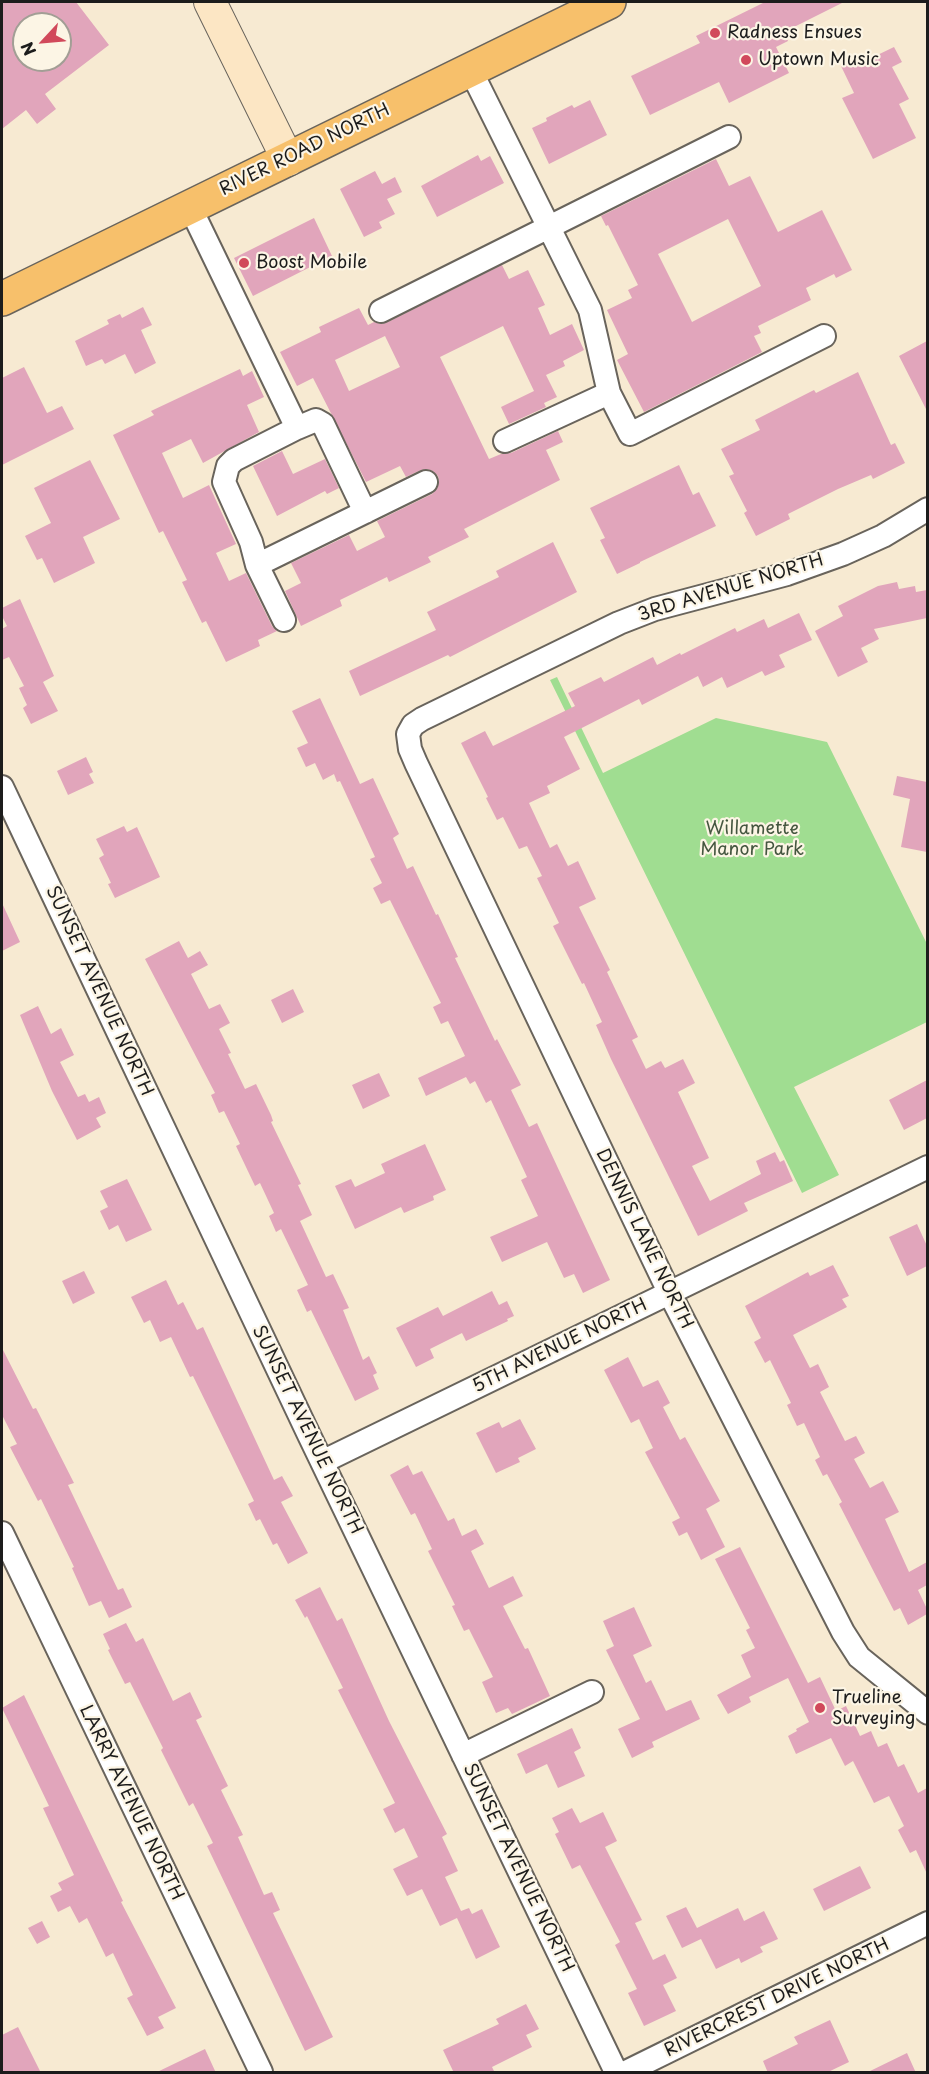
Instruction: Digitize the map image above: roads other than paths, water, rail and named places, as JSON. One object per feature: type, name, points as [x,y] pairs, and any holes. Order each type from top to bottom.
[{"type":"main road","name":"RIVER ROAD NORTH","points":[[2,299],[609,2]]},
{"type":"street","points":[[210,2],[288,160]]},
{"type":"street","points":[[470,69],[590,310],[609,393],[630,434],[824,336]]},
{"type":"street","points":[[381,311],[729,137]]},
{"type":"street","points":[[190,207],[297,428]]},
{"type":"street","points":[[505,441],[609,393]]},
{"type":"street","points":[[284,620],[257,565],[251,542],[226,489],[225,474],[228,466],[234,460],[316,420],[323,424],[365,512]]},
{"type":"street","points":[[257,565],[426,482]]},
{"type":"street","name":"3RD AVENUE NORTH","points":[[408,734],[413,725],[422,719],[619,623],[655,609],[787,574],[843,554],[925,515]]},
{"type":"street","name":"DENNIS LANE NORTH","points":[[408,734],[410,749],[416,763],[669,1292],[853,1649],[859,1658],[876,1673],[927,1713]]},
{"type":"street","name":"SUNSET AVENUE NORTH","points":[[2,787],[322,1462],[616,2073]]},
{"type":"street","name":"5TH AVENUE NORTH","points":[[322,1462],[927,1167]]},
{"type":"street","name":"LARRY AVENUE NORTH","points":[[2,1533],[261,2073]]},
{"type":"street","points":[[463,1755],[592,1692]]},
{"type":"street","name":"RIVERCREST DRIVE NORTH","points":[[626,2073],[927,1923]]},
{"type":"place","name":"Radness Ensues","points":[[715,33]]},
{"type":"place","name":"Uptown Music","points":[[746,60]]},
{"type":"place","name":"Boost Mobile","points":[[244,263]]},
{"type":"place","name":"Trueline Surveying","points":[[820,1708]]},
{"type":"park label","name":"Willamette Manor Park","points":[[752,839]]}]
